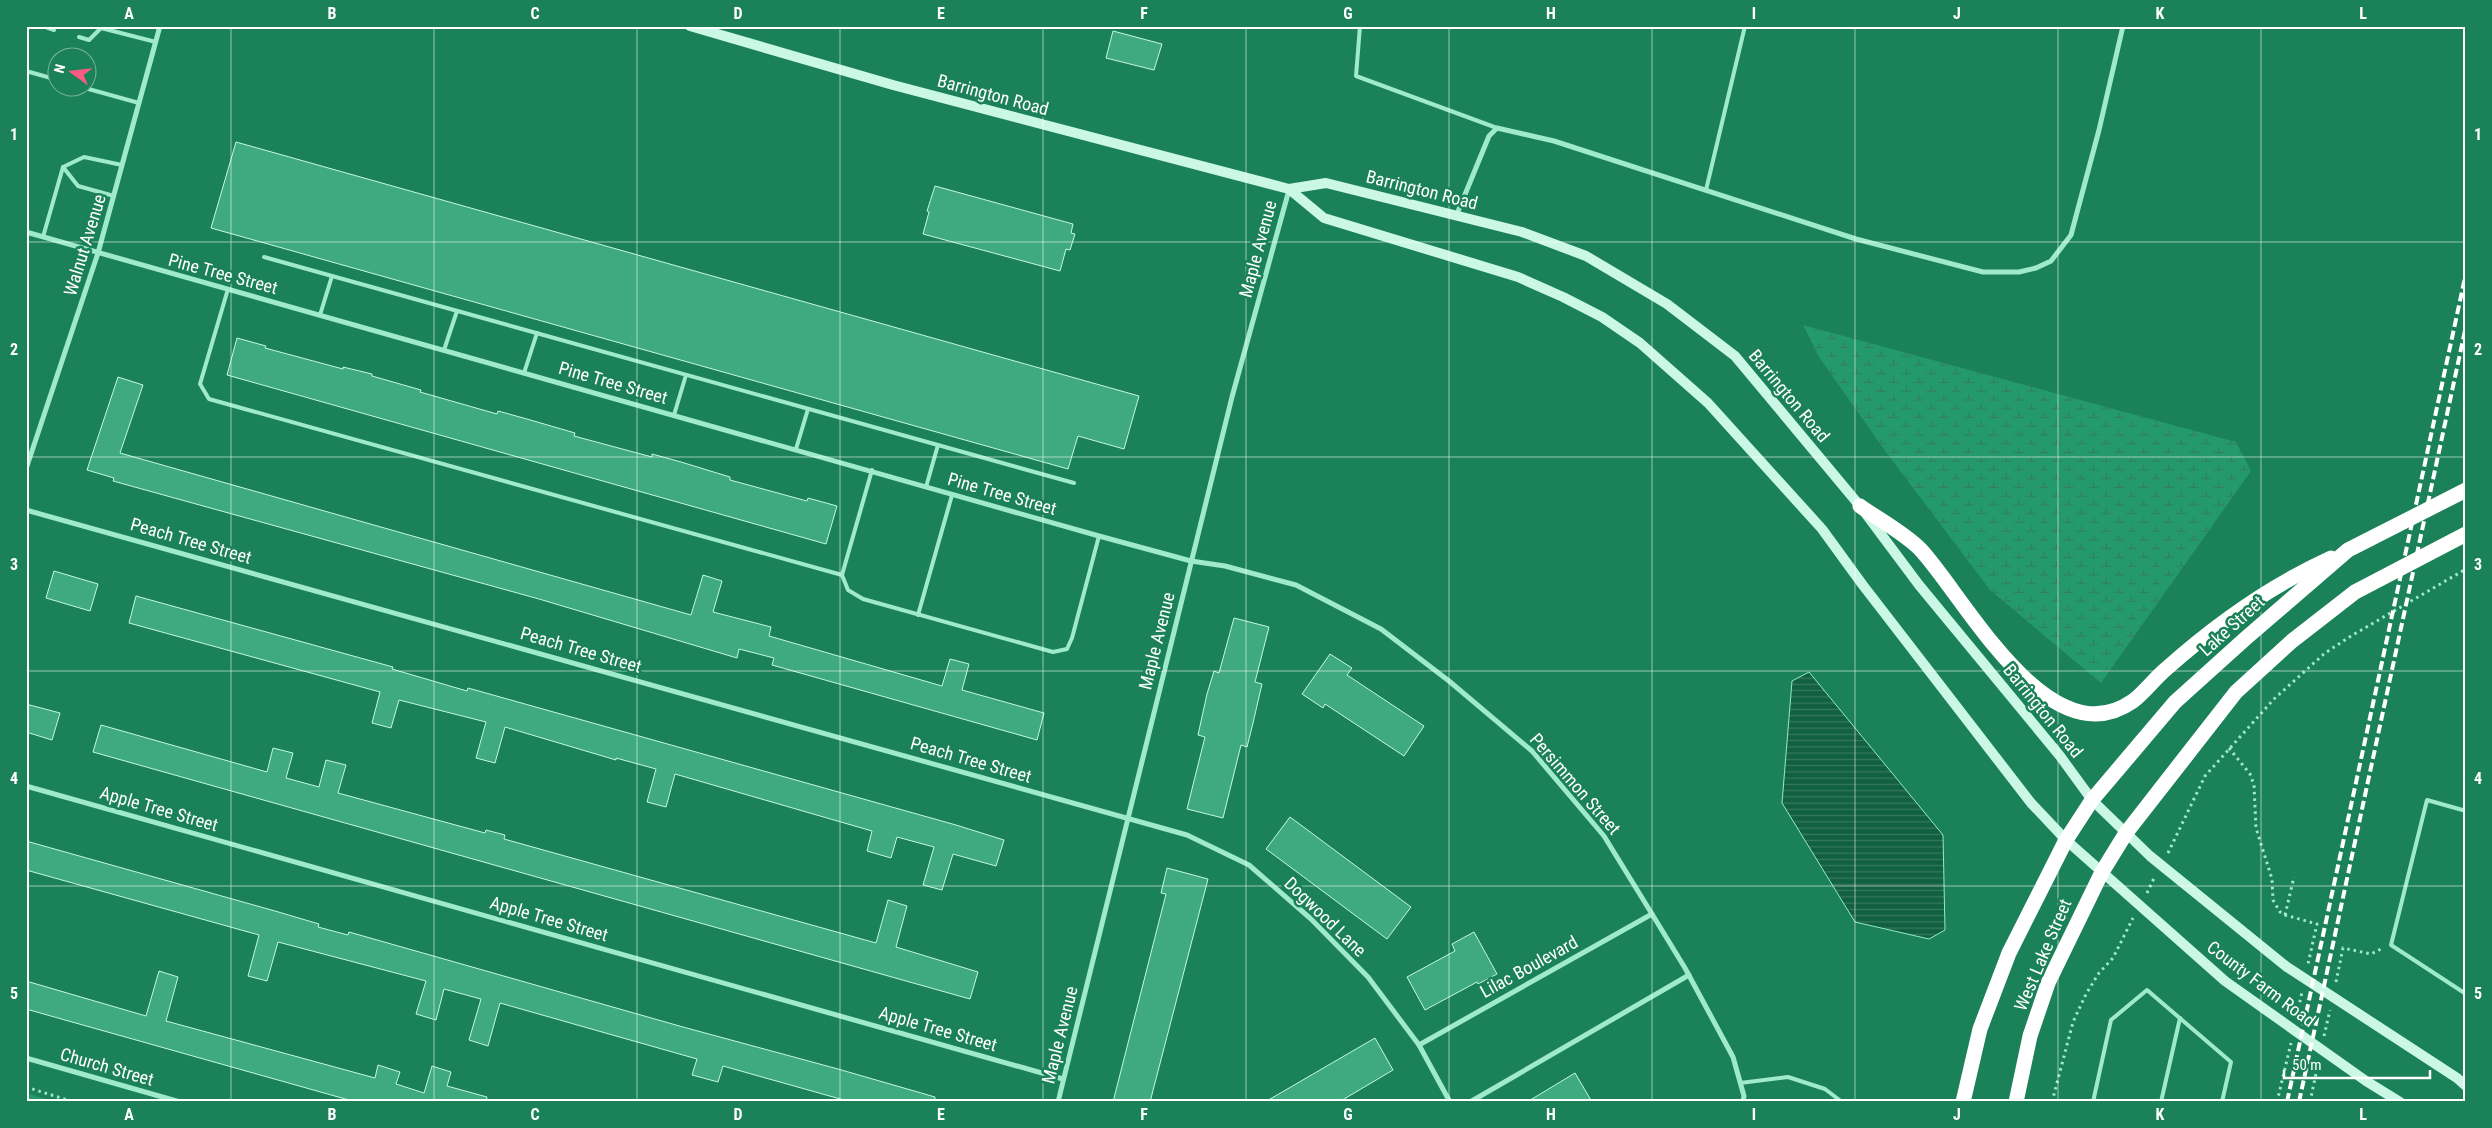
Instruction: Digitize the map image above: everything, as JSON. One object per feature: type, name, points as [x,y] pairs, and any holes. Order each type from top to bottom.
[{"type":"highway","name":"Lake Street","points":[[2066,840],[2092,800],[2176,702],[2246,638],[2348,550],[2466,490]]},
{"type":"highway","points":[[1860,506],[1920,550],[1971,619],[2021,674],[2060,705],[2074,712],[2112,712],[2134,700],[2166,669],[2253,601],[2296,574],[2348,550]]},
{"type":"highway","points":[[2126,832],[2236,692],[2292,641],[2355,592],[2466,534]]},
{"type":"highway","name":"West Lake Street","points":[[2016,1102],[2030,1036],[2048,982],[2102,872],[2126,832]]},
{"type":"highway","name":"West Lake Street","points":[[1963,1102],[1980,1029],[2009,953],[2066,840]]},
{"type":"main road","name":"Barrington Road","points":[[690,26],[718,30],[893,86],[1289,189],[1326,183],[1457,214],[1522,232],[1586,256],[1667,304],[1735,356],[1860,506],[1919,585],[2060,756],[2092,800],[2126,832]]},
{"type":"main road","name":"Barrington Road","points":[[1289,189],[1324,218],[1518,277],[1564,297],[1602,317],[1640,344],[1708,403],[1822,529],[2030,803],[2066,840]]},
{"type":"main road","name":"County Farm Road","points":[[2126,832],[2150,856],[2287,967],[2457,1078],[2466,1086]]},
{"type":"main road","name":"County Farm Road","points":[[2066,840],[2225,982],[2366,1081],[2400,1102]]},
{"type":"street","name":"Walnut Avenue","points":[[26,468],[98,253],[160,26]]},
{"type":"street","points":[[1457,214],[1489,136],[1497,128],[1554,141],[1856,239],[1984,272],[2019,272],[2036,268],[2051,261],[2071,235],[2099,130],[2123,26]]},
{"type":"street","name":"Maple Avenue","points":[[1058,1102],[1232,397],[1289,189]]},
{"type":"street","name":"Pine Tree Street","points":[[26,232],[1191,561]]},
{"type":"street","name":"Peach Tree Street","points":[[26,510],[1128,818]]},
{"type":"street","name":"Persimmon Street","points":[[1191,561],[1226,566],[1296,585],[1381,629],[1442,675],[1532,751],[1604,836],[1652,914],[1689,976],[1733,1057],[1744,1102]]},
{"type":"street","name":"Apple Tree Street","points":[[26,786],[1064,1079]]},
{"type":"street","name":"Dogwood Lane","points":[[1128,818],[1187,835],[1249,865],[1311,918],[1368,977],[1419,1044],[1450,1102]]},
{"type":"street","name":"Lilac Boulevard","points":[[1419,1044],[1652,914]]},
{"type":"street","points":[[1470,1102],[1689,976]]},
{"type":"street","name":"Church Street","points":[[26,1058],[180,1102]]},
{"type":"lane","points":[[43,26],[54,30]]},
{"type":"lane","points":[[1360,26],[1356,76],[1497,128]]},
{"type":"lane","points":[[1706,190],[1745,26]]},
{"type":"lane","points":[[79,37],[89,40],[101,28],[156,42]]},
{"type":"lane","points":[[26,71],[48,77]]},
{"type":"lane","points":[[98,91],[139,102]]},
{"type":"lane","points":[[43,237],[62,167],[84,156],[122,165]]},
{"type":"lane","points":[[62,167],[78,186],[114,196]]},
{"type":"lane","points":[[264,257],[1074,483]]},
{"type":"lane","points":[[320,315],[332,276]]},
{"type":"lane","points":[[228,289],[200,384],[209,399],[842,575]]},
{"type":"lane","points":[[444,350],[457,311]]},
{"type":"lane","points":[[524,372],[537,333]]},
{"type":"lane","points":[[674,415],[686,375]]},
{"type":"lane","points":[[796,449],[808,408]]},
{"type":"lane","points":[[926,487],[938,445]]},
{"type":"lane","points":[[872,470],[842,575],[848,590],[863,599],[918,615],[1054,652],[1067,649],[1072,638],[1100,536]]},
{"type":"lane","points":[[918,615],[952,495]]},
{"type":"lane","points":[[2466,811],[2427,800],[2391,946],[2466,994]]},
{"type":"lane","points":[[2093,1102],[2111,1020],[2147,990],[2231,1062],[2222,1102]]},
{"type":"lane","points":[[2161,1102],[2180,1018]]},
{"type":"lane","points":[[1740,1083],[1788,1076],[1825,1089],[1842,1102]]},
{"type":"path","points":[[2177,835],[2205,776],[2274,699],[2325,653],[2432,587],[2466,569]]},
{"type":"path","points":[[2229,748],[2250,774],[2254,785],[2256,828],[2272,879],[2273,900],[2280,912],[2285,915],[2317,924],[2314,939]]},
{"type":"path","points":[[2285,915],[2294,877]]},
{"type":"path","points":[[2335,986],[2343,948],[2371,954],[2391,946]]},
{"type":"path","points":[[2052,1102],[2073,1022],[2086,994],[2099,973],[2112,958]]},
{"type":"path","points":[[2322,1044],[2331,1006]]},
{"type":"path","points":[[2310,1102],[2318,1063]]},
{"type":"path","points":[[26,1087],[74,1102]]},
{"type":"path","points":[[2277,1102],[2279,1093]]},
{"type":"green space","points":[[1803,325],[2236,442],[2251,471],[2101,683],[1990,590],[1886,452],[1819,357]]},
{"type":"green space","points":[[26,1093],[57,1102],[26,1102]]},
{"type":"shaded area","points":[[1809,672],[1943,835],[1945,930],[1929,939],[1855,922],[1782,803],[1792,681]]},
{"type":"building","points":[[1113,31],[1162,44],[1154,70],[1106,58]]},
{"type":"building","points":[[236,142],[1139,396],[1124,449],[1078,436],[1068,469],[211,228]]},
{"type":"building","points":[[935,186],[1073,224],[1071,233],[1075,234],[1070,250],[1066,249],[1060,271],[923,234],[929,212],[927,211]]},
{"type":"building","points":[[237,338],[266,346],[265,348],[343,369],[343,367],[372,374],[372,376],[421,390],[420,392],[497,414],[498,411],[527,419],[575,433],[574,436],[652,457],[652,454],[681,462],[730,477],[730,480],[807,501],[808,498],[837,506],[826,544],[227,375]]},
{"type":"building","points":[[118,377],[143,385],[120,453],[691,615],[703,575],[722,581],[713,612],[771,627],[769,636],[942,686],[950,659],[969,664],[962,690],[1044,713],[1037,740],[772,665],[774,658],[739,649],[737,658],[539,599],[113,481],[114,478],[87,470]]},
{"type":"building","points":[[54,571],[98,584],[90,611],[46,598]]},
{"type":"building","points":[[136,596],[393,667],[392,669],[467,691],[468,688],[1004,840],[996,866],[953,854],[942,890],[923,885],[934,847],[897,837],[891,858],[867,851],[872,831],[675,774],[666,807],[647,802],[656,769],[616,758],[616,760],[505,727],[495,763],[476,758],[486,722],[399,700],[391,728],[372,723],[380,692],[129,623]]},
{"type":"building","points":[[1234,618],[1269,627],[1255,682],[1262,684],[1253,723],[1247,747],[1241,745],[1223,818],[1187,809],[1205,737],[1198,735],[1207,694],[1214,671],[1219,673]]},
{"type":"building","points":[[1330,654],[1352,668],[1347,675],[1424,726],[1404,756],[1325,704],[1323,708],[1302,694]]},
{"type":"building","points":[[26,704],[60,713],[52,740],[26,732]]},
{"type":"building","points":[[101,725],[267,772],[273,748],[293,753],[286,778],[319,787],[326,760],[346,765],[338,793],[485,833],[486,830],[505,835],[504,839],[876,943],[888,900],[907,906],[896,947],[978,972],[970,999],[93,752]]},
{"type":"building","points":[[1290,817],[1411,907],[1387,939],[1266,849]]},
{"type":"building","points":[[26,841],[275,911],[319,924],[318,927],[348,935],[349,932],[838,1069],[935,1097],[935,1102],[851,1102],[723,1066],[718,1082],[692,1075],[697,1059],[500,1003],[488,1046],[469,1040],[481,999],[444,989],[436,1020],[416,1014],[426,981],[278,942],[267,981],[248,976],[259,935],[26,870]]},
{"type":"building","points":[[1167,868],[1208,879],[1150,1102],[1113,1102],[1166,894],[1161,893]]},
{"type":"building","points":[[1474,932],[1497,974],[1478,984],[1477,982],[1425,1010],[1407,977],[1455,951],[1452,944]]},
{"type":"building","points":[[159,971],[178,977],[166,1021],[375,1078],[378,1065],[400,1072],[396,1084],[424,1093],[432,1066],[451,1072],[447,1086],[487,1097],[486,1102],[356,1102],[26,1009],[26,981],[146,1016]]},
{"type":"building","points":[[1375,1038],[1393,1070],[1339,1102],[1265,1102]]},
{"type":"building","points":[[1575,1073],[1592,1102],[1527,1102]]},
{"type":"railway","points":[[2287,1102],[2466,273]]},
{"type":"railway","points":[[2299,1102],[2466,326]]}]
